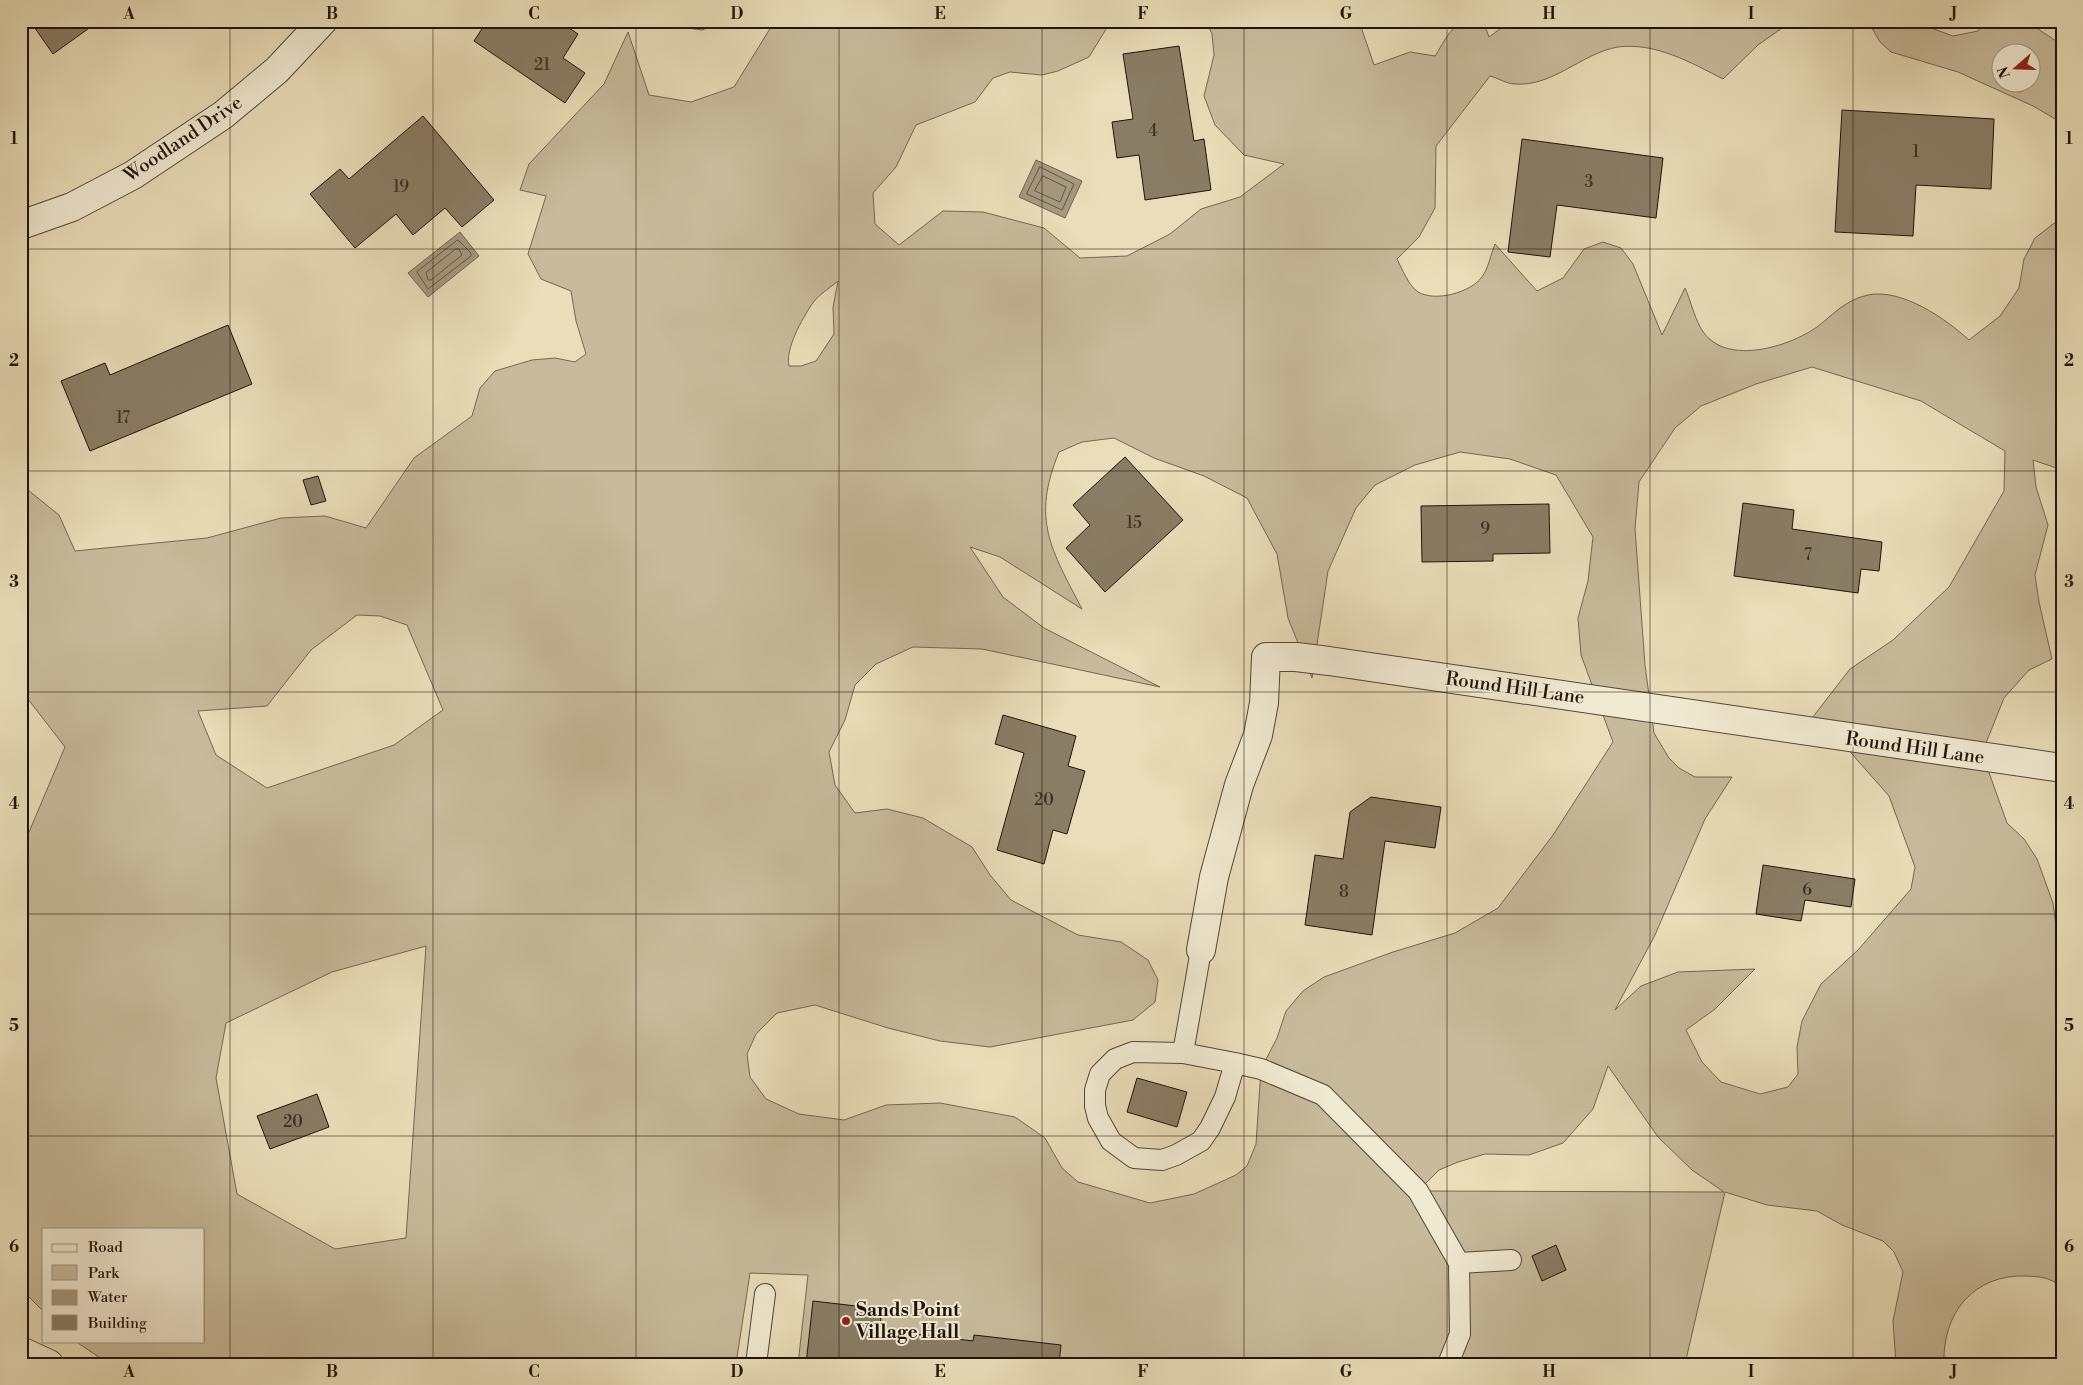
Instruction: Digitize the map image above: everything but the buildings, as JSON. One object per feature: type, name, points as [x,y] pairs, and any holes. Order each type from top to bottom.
[{"type":"street","name":"Woodland Drive","points":[[21,225],[72,208],[124,180],[214,121],[277,70],[323,21]]},
{"type":"street","name":"Round Hill Lane","points":[[1201,950],[1214,878],[1239,785],[1258,735],[1264,703],[1266,657],[1296,657],[1329,661],[2062,768]]},
{"type":"street","points":[[21,1351],[49,1364]]},
{"type":"lane","points":[[1184,1053],[1201,950]]},
{"type":"lane","points":[[1235,1063],[1224,1097],[1210,1128],[1201,1142],[1192,1148],[1162,1160],[1134,1158],[1111,1141],[1098,1118],[1095,1106],[1095,1090],[1100,1074],[1115,1058],[1133,1052],[1184,1053],[1261,1068],[1323,1095],[1418,1192],[1459,1263],[1460,1334],[1448,1364]]},
{"type":"lane","points":[[1459,1263],[1511,1260]]},
{"type":"lane","points":[[756,1364],[765,1294]]},
{"type":"green space","points":[[667,21],[725,21],[702,30],[665,25]]},
{"type":"green space","points":[[755,21],[1111,21],[1089,57],[1058,71],[1042,75],[1010,72],[993,78],[975,102],[916,125],[896,167],[873,193],[875,224],[899,245],[943,211],[983,212],[1044,228],[1080,258],[1127,256],[1170,234],[1201,209],[1240,197],[1284,164],[1244,155],[1215,125],[1204,96],[1214,55],[1212,34],[1206,21],[1359,21],[1374,65],[1410,52],[1435,56],[1453,29],[1458,25],[1472,21],[1483,21],[1489,37],[1511,21],[1792,21],[1758,45],[1723,79],[1673,55],[1632,46],[1605,50],[1555,75],[1529,84],[1512,84],[1490,76],[1436,146],[1435,208],[1419,237],[1397,259],[1412,286],[1418,292],[1433,296],[1452,294],[1469,288],[1482,277],[1495,244],[1537,291],[1563,278],[1584,249],[1603,242],[1621,248],[1633,264],[1662,335],[1685,288],[1704,333],[1715,343],[1728,349],[1760,350],[1791,341],[1817,327],[1853,300],[1868,295],[1881,294],[1895,296],[1923,307],[1948,323],[1969,340],[2000,316],[2019,288],[2024,259],[2035,238],[2062,217],[2062,470],[2033,460],[2036,487],[2048,525],[2035,575],[2052,659],[2029,670],[2004,698],[1982,753],[2007,823],[2024,839],[2037,859],[2053,903],[2058,942],[2056,990],[2062,1005],[2062,1287],[2049,1279],[2032,1276],[2007,1277],[1991,1282],[1965,1300],[1955,1313],[1945,1345],[1944,1364],[1896,1364],[1893,1321],[1903,1272],[1894,1252],[1883,1241],[1842,1225],[1817,1211],[1767,1205],[1725,1192],[1685,1364],[798,1364],[808,1275],[750,1273],[736,1364],[109,1364],[76,1342],[205,1342],[205,1228],[42,1228],[42,1310],[21,1289],[21,851],[65,747],[21,690],[21,421],[26,438],[23,486],[59,515],[75,551],[207,538],[281,518],[325,516],[366,528],[414,458],[472,416],[480,388],[495,371],[532,360],[555,358],[575,362],[586,354],[576,321],[571,291],[541,279],[528,254],[546,196],[520,190],[529,164],[604,84],[628,32],[649,95],[691,102],[734,87],[771,27]],"holes":[[[838,281],[833,307],[834,334],[816,361],[801,366],[789,366],[788,359],[792,343],[804,318],[815,301]],[[1812,367],[1921,401],[2005,451],[2004,491],[1949,587],[1893,640],[1850,669],[1809,722],[1844,745],[1889,796],[1915,867],[1911,889],[1858,950],[1821,984],[1802,1021],[1797,1047],[1798,1074],[1788,1087],[1760,1094],[1721,1082],[1702,1062],[1686,1030],[1715,1009],[1755,969],[1678,972],[1641,986],[1615,1010],[1655,935],[1705,819],[1732,777],[1695,777],[1679,768],[1669,758],[1654,733],[1645,665],[1635,529],[1639,482],[1675,428],[1701,406],[1756,384]],[[1114,438],[1154,458],[1204,476],[1247,498],[1277,554],[1288,618],[1312,678],[1328,571],[1356,508],[1375,485],[1415,465],[1460,452],[1510,459],[1556,475],[1593,537],[1588,581],[1578,618],[1581,655],[1613,742],[1553,835],[1498,908],[1455,933],[1393,952],[1324,977],[1303,991],[1286,1011],[1277,1038],[1261,1069],[1256,1144],[1247,1166],[1236,1175],[1194,1194],[1150,1203],[1078,1182],[1062,1168],[1045,1138],[1015,1117],[940,1103],[886,1105],[844,1120],[799,1114],[766,1099],[750,1077],[747,1054],[756,1034],[777,1013],[815,1005],[888,1028],[940,1041],[990,1047],[1133,1020],[1155,1002],[1158,980],[1148,960],[1121,942],[1078,935],[1011,900],[990,875],[972,847],[923,818],[887,809],[855,813],[835,785],[829,752],[845,720],[855,685],[876,664],[913,647],[982,649],[1160,687],[1044,628],[1003,597],[970,547],[1000,557],[1082,609],[1061,569],[1048,534],[1046,497],[1059,452],[1082,442]],[[357,615],[380,616],[407,625],[443,710],[394,745],[267,788],[216,755],[198,711],[267,706],[311,650]],[[426,946],[406,1238],[335,1249],[237,1194],[216,1078],[226,1023],[332,972]],[[1608,1066],[1658,1137],[1692,1170],[1724,1192],[1418,1191],[1439,1170],[1458,1162],[1485,1154],[1529,1155],[1563,1143],[1593,1109]]]},
{"type":"green space","points":[[1868,21],[1912,21],[1953,36],[1978,31],[1985,21],[2026,21],[2062,45],[2062,123],[2033,106],[2002,92],[2040,92],[2040,42],[1990,42],[1990,87],[1958,72],[1891,52],[1880,42]]},
{"type":"water","points":[[1036,160],[1082,181],[1065,218],[1019,197]]},
{"type":"water","points":[[460,232],[479,256],[428,297],[408,273]]},
{"type":"place","name":"Sands Point Village Hall","points":[[846,1321]]}]
